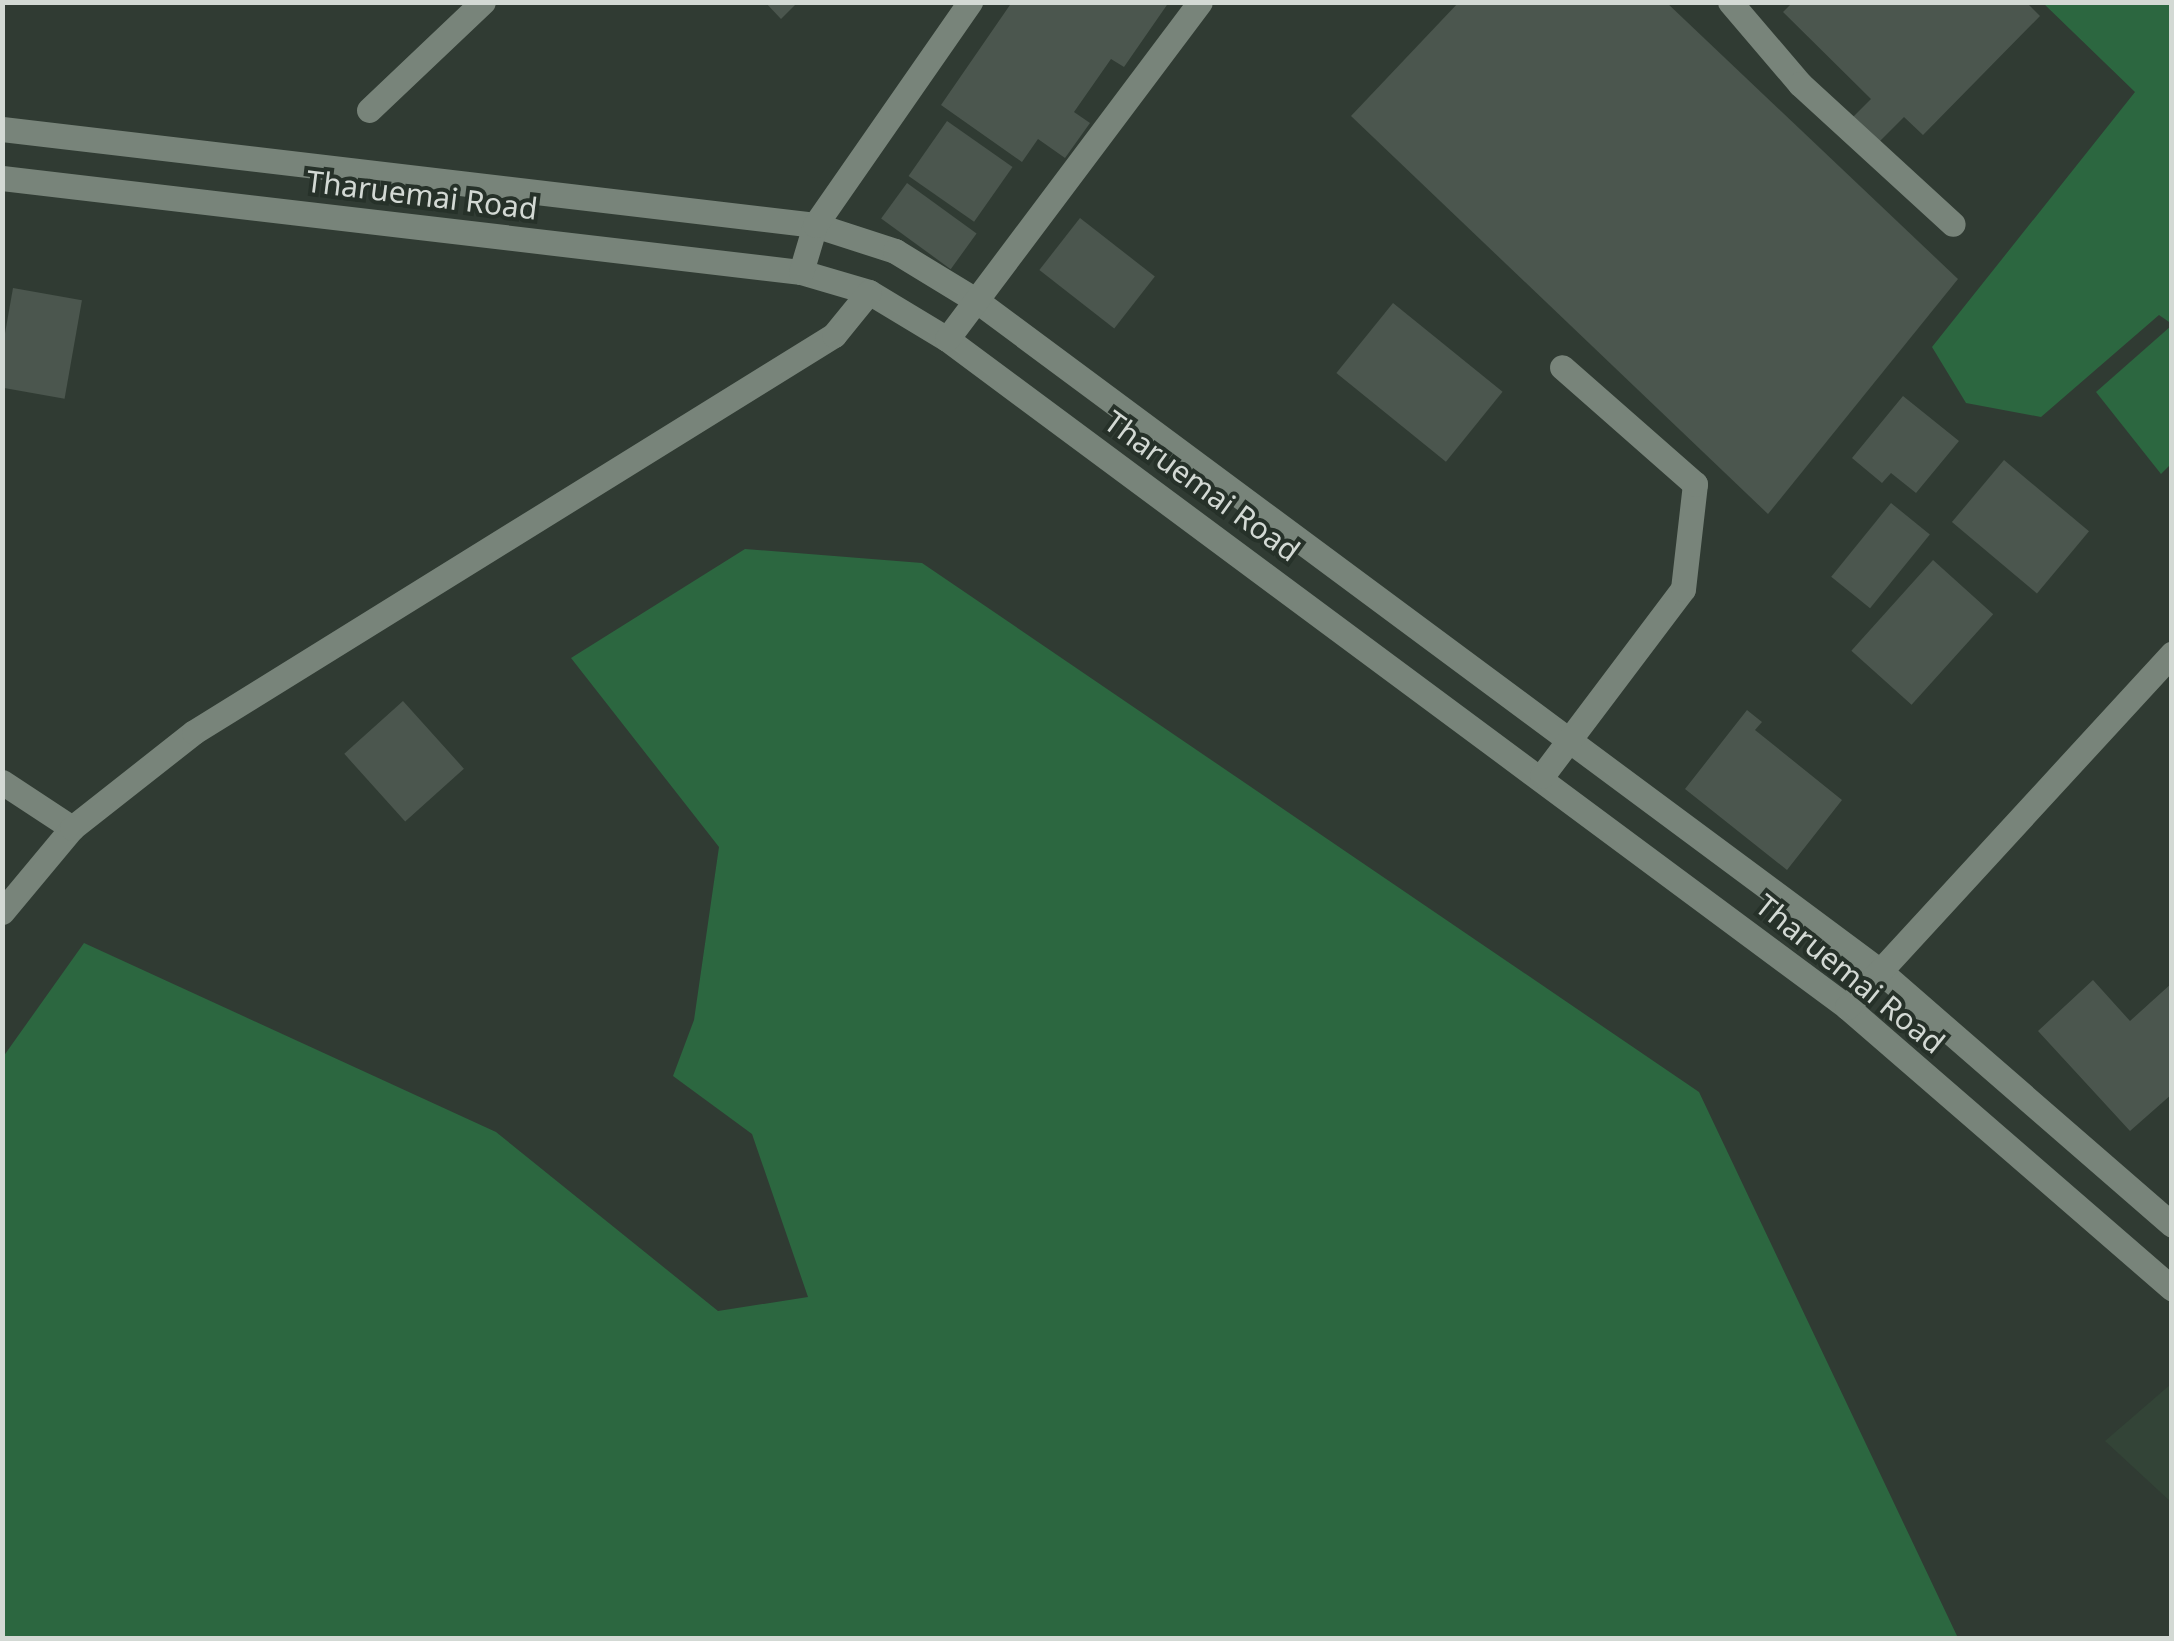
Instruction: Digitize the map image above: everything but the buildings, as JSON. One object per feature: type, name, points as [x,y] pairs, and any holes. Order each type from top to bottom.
[{"type":"street","points":[[370,110],[483,2]]},
{"type":"street","points":[[800,272],[814,225],[970,2]]},
{"type":"street","points":[[947,339],[1200,2]]},
{"type":"street","points":[[1730,2],[1800,84],[1953,224]]},
{"type":"street","name":"Tharuemai Road","points":[[2,129],[814,225],[895,251],[976,300],[1880,972],[2172,1225]]},
{"type":"street","name":"Tharuemai Road","points":[[2,178],[800,272],[870,292],[947,339],[1542,776],[1847,1007],[2172,1289]]},
{"type":"street","points":[[2,912],[72,828],[194,732],[834,335],[870,292]]},
{"type":"street","points":[[1542,776],[1682,589],[1695,484],[1562,367]]},
{"type":"street","points":[[1847,1007],[2172,654]]},
{"type":"street","points":[[2,782],[72,828]]},
{"type":"shaded area","points":[[2043,3],[2171,3],[2172,324],[2159,315],[2041,417],[1966,403],[1932,347],[2135,92]]},
{"type":"shaded area","points":[[2171,326],[2171,464],[2161,474],[2096,392]]},
{"type":"shaded area","points":[[745,549],[922,563],[1699,1092],[1958,1638],[3,1638],[3,1057],[84,943],[496,1132],[718,1311],[808,1297],[752,1134],[673,1076],[694,1020],[719,847],[571,658]]},
{"type":"shaded area","points":[[2171,1384],[2171,1502],[2105,1441]]}]
